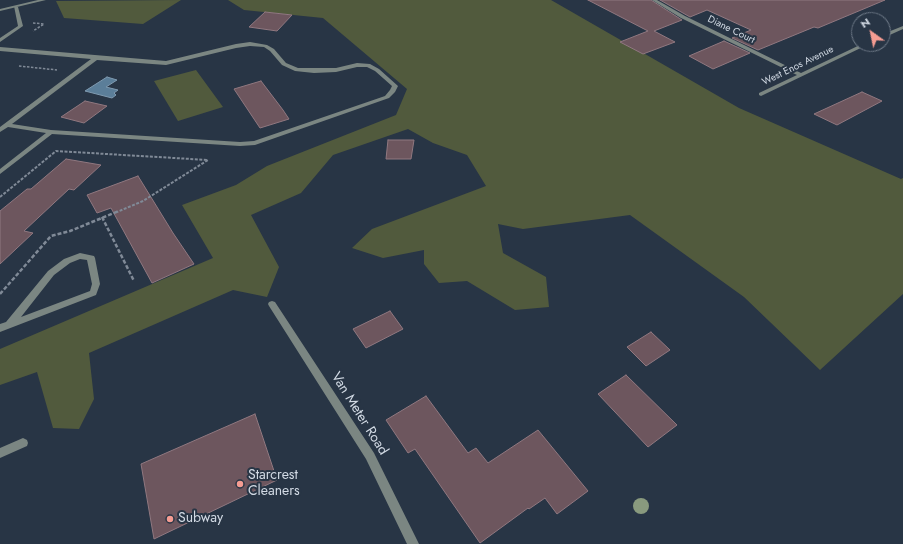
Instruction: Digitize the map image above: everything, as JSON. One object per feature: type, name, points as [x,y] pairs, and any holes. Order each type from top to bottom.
[{"type":"street","points":[[0,10],[44,0]]},
{"type":"street","name":"Diane Court","points":[[654,0],[683,17],[801,74]]},
{"type":"street","points":[[0,40],[22,26],[16,7]]},
{"type":"street","points":[[891,32],[903,27]]},
{"type":"street","points":[[0,49],[166,63],[250,44],[265,46],[272,50],[284,64],[297,70],[336,70],[357,65],[368,65],[377,70],[395,86],[393,92],[387,97],[255,143],[240,144],[51,132],[7,125]]},
{"type":"street","name":"West Enos Avenue","points":[[761,94],[851,51]]},
{"type":"street","points":[[0,130],[96,58]]},
{"type":"street","points":[[0,172],[51,132]]},
{"type":"street","points":[[0,328],[10,325],[93,293],[96,284],[91,258],[80,256],[67,261],[51,273],[10,325]]},
{"type":"street","name":"Van Meter Road","points":[[272,304],[370,456],[413,544]]},
{"type":"street","points":[[0,453],[23,443]]},
{"type":"path","points":[[14,65],[58,70],[51,74]]},
{"type":"path","points":[[0,197],[56,151],[208,160],[143,201],[51,236],[0,294]]},
{"type":"path","points":[[102,217],[134,281]]},
{"type":"green space","points":[[181,0],[143,24],[64,18],[56,1]]},
{"type":"green space","points":[[228,0],[551,0],[739,108],[901,179],[903,178],[903,294],[820,370],[744,297],[630,215],[523,229],[498,224],[503,253],[546,277],[549,307],[515,310],[467,281],[439,283],[424,264],[424,250],[383,258],[352,248],[372,229],[486,186],[467,155],[433,143],[408,129],[333,155],[301,193],[251,215],[279,267],[267,297],[233,290],[89,353],[94,399],[79,429],[53,428],[37,372],[0,385],[0,349],[213,258],[182,205],[236,185],[267,166],[396,115],[407,89],[323,18],[244,10]]},
{"type":"green space","points":[[196,70],[223,107],[178,121],[154,81]]},
{"type":"water","points":[[107,77],[117,80],[106,87],[118,90],[114,93],[116,95],[112,98],[85,91]]},
{"type":"building","points":[[588,0],[651,0],[682,20],[654,31],[675,42],[643,54],[620,42],[648,31]]},
{"type":"building","points":[[660,0],[885,0],[856,12],[851,12],[851,14],[818,28],[814,27],[758,50],[732,38],[751,30],[707,10],[690,17]]},
{"type":"building","points":[[265,12],[292,15],[277,31],[249,27]]},
{"type":"building","points":[[724,41],[750,53],[713,69],[689,56]]},
{"type":"building","points":[[261,81],[289,119],[260,128],[234,89]]},
{"type":"building","points":[[862,92],[882,101],[837,125],[814,114]]},
{"type":"building","points":[[85,101],[107,106],[84,123],[61,117]]},
{"type":"building","points":[[388,140],[414,140],[411,159],[386,159]]},
{"type":"building","points":[[66,159],[101,165],[74,190],[69,189],[24,231],[33,233],[0,264],[0,211],[27,189],[31,189]]},
{"type":"building","points":[[138,176],[194,264],[152,283],[111,208],[97,213],[87,195]]},
{"type":"building","points":[[390,311],[403,329],[366,348],[353,329]]},
{"type":"building","points":[[651,332],[670,350],[646,366],[627,347]]},
{"type":"building","points":[[626,375],[677,425],[648,447],[598,394]]},
{"type":"building","points":[[426,396],[468,453],[476,448],[488,463],[538,430],[588,491],[557,514],[545,498],[529,509],[528,508],[480,543],[415,449],[408,453],[386,420]]},
{"type":"building","points":[[255,414],[277,480],[154,539],[141,464]]},
{"type":"place","name":"Starcrest Cleaners","points":[[240,484]]},
{"type":"place","name":"Subway","points":[[170,519]]}]
